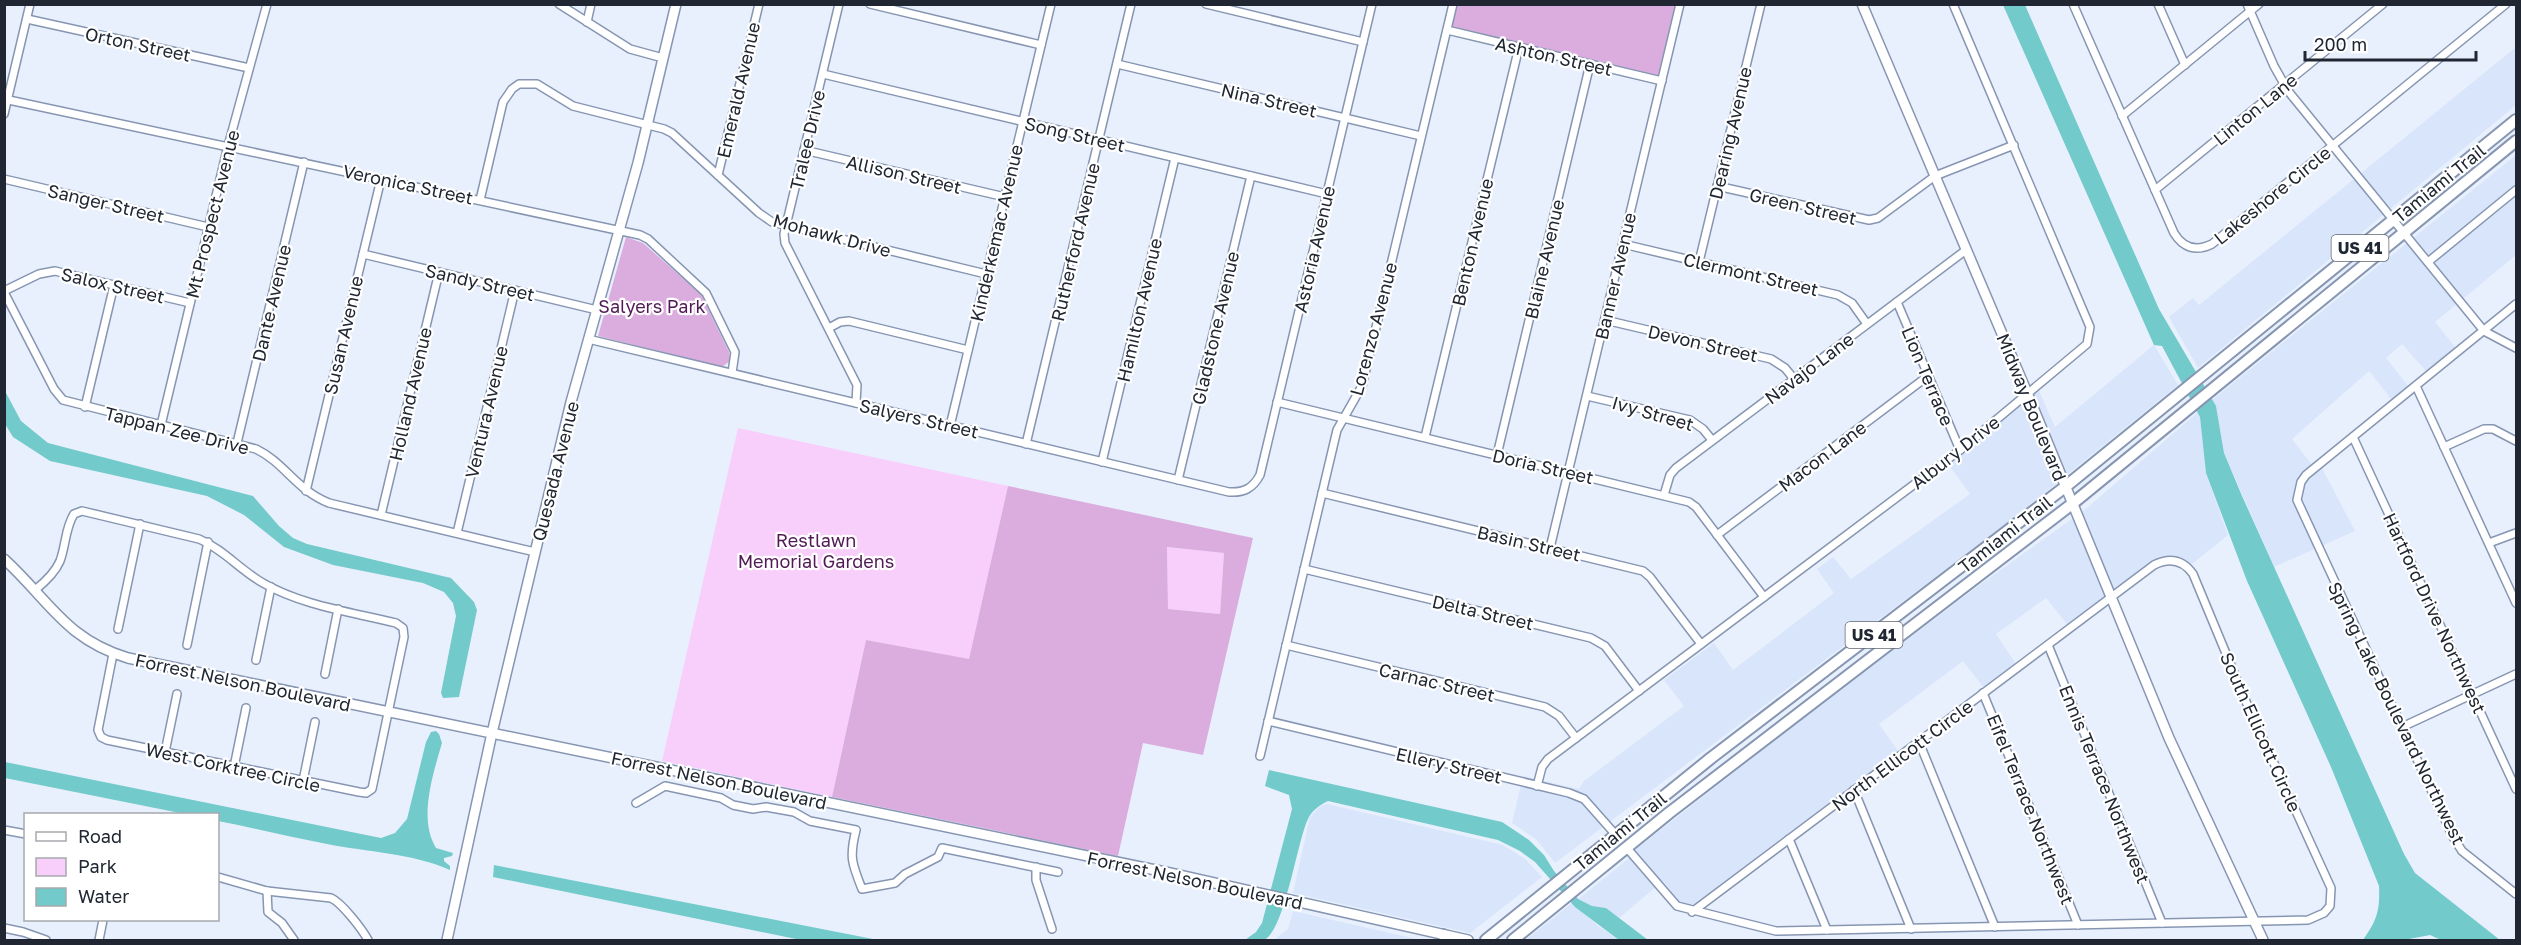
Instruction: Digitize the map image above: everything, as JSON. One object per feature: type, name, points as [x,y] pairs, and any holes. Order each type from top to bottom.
[{"type":"main road","name":"Tamiami Trail","points":[[1486,940],[1642,812],[2065,487],[2517,120]]},
{"type":"main road","name":"Tamiami Trail","points":[[1513,940],[1626,847],[2072,504],[2517,141]]},
{"type":"main road","points":[[1626,847],[1629,831],[1642,812]]},
{"type":"main road","points":[[1606,863],[1615,846],[1615,834]]},
{"type":"street","points":[[4,114],[30,4]]},
{"type":"street","name":"Mt Prospect Avenue","points":[[161,425],[228,146],[267,4]]},
{"type":"street","points":[[559,4],[630,49],[663,58]]},
{"type":"street","points":[[587,22],[591,4]]},
{"type":"street","name":"Quesada Avenue","points":[[447,940],[492,733],[535,552],[588,339],[647,125],[676,4]]},
{"type":"street","name":"Emerald Avenue","points":[[718,176],[759,4]]},
{"type":"street","name":"Tralee Drive","points":[[839,4],[786,226],[785,243],[857,385],[856,403]]},
{"type":"street","points":[[870,4],[1041,45]]},
{"type":"street","name":"Kinderkemac Avenue","points":[[950,426],[1051,4]]},
{"type":"street","name":"Rutherford Avenue","points":[[1026,444],[1131,4]]},
{"type":"street","points":[[1206,4],[1363,42]]},
{"type":"street","name":"Astoria Avenue","points":[[1249,489],[1260,475],[1372,4]]},
{"type":"street","name":"Lorenzo Avenue","points":[[1260,756],[1337,430],[1362,386],[1453,4]]},
{"type":"street","name":"Banner Avenue","points":[[1550,548],[1680,4]]},
{"type":"street","name":"Dearing Avenue","points":[[1699,262],[1761,4]]},
{"type":"street","name":"Midway Boulevard","points":[[1862,4],[2028,395],[2169,738],[2263,940]]},
{"type":"street","name":"Albury Drive","points":[[1537,786],[1542,766],[1548,759],[1960,450],[2081,351],[2090,336],[2090,327],[1953,4]]},
{"type":"street","name":"Lakeshore Circle","points":[[2073,4],[2179,241],[2195,249],[2212,244],[2506,4]]},
{"type":"street","points":[[2158,4],[2185,65]]},
{"type":"street","points":[[2122,116],[2185,65],[2248,8],[2259,4]]},
{"type":"street","name":"Linton Lane","points":[[2155,190],[2383,4]]},
{"type":"street","points":[[2248,8],[2284,85],[2392,221],[2484,330],[2517,348]]},
{"type":"street","name":"Orton Street","points":[[27,19],[249,68]]},
{"type":"street","name":"Ashton Street","points":[[1447,30],[1662,81]]},
{"type":"street","name":"Benton Avenue","points":[[1425,438],[1519,47]]},
{"type":"street","name":"Nina Street","points":[[1117,63],[1421,136]]},
{"type":"street","name":"Blaine Avenue","points":[[1497,455],[1590,64]]},
{"type":"street","name":"Song Street","points":[[823,74],[1327,194]]},
{"type":"street","name":"Mohawk Drive","points":[[480,200],[503,102],[512,89],[519,84],[537,84],[573,106],[672,133],[765,218],[786,226],[986,273]]},
{"type":"street","name":"Veronica Street","points":[[6,100],[619,229],[648,239],[706,293],[735,352],[732,373]]},
{"type":"street","name":"Green Street","points":[[1718,186],[1869,220],[1878,218],[1935,177],[2014,145]]},
{"type":"street","name":"Allison Street","points":[[804,150],[1005,198]]},
{"type":"street","name":"Hamilton Avenue","points":[[1102,462],[1175,158]]},
{"type":"street","name":"Dante Avenue","points":[[237,443],[304,162]]},
{"type":"street","name":"Gladstone Avenue","points":[[1178,480],[1251,176]]},
{"type":"street","name":"Sanger Street","points":[[4,179],[208,227]]},
{"type":"street","name":"Susan Avenue","points":[[306,491],[381,179]]},
{"type":"street","points":[[2428,262],[2517,190]]},
{"type":"street","name":"Clermont Street","points":[[1623,244],[1844,297],[1867,324]]},
{"type":"street","name":"Navajo Lane","points":[[1664,495],[1670,475],[1676,468],[1966,250]]},
{"type":"street","name":"Sandy Street","points":[[363,254],[597,310]]},
{"type":"street","name":"Salox Street","points":[[4,292],[46,272],[55,271],[190,303]]},
{"type":"street","name":"Holland Avenue","points":[[381,515],[439,272]]},
{"type":"street","points":[[85,407],[114,285]]},
{"type":"street","name":"Ventura Avenue","points":[[457,534],[515,290]]},
{"type":"street","name":"Tappan Zee Drive","points":[[4,292],[54,389],[63,400],[237,443],[263,452],[306,491],[329,503],[535,552]]},
{"type":"street","name":"Lion Terrace","points":[[1897,302],[1960,450]]},
{"type":"street","points":[[2353,437],[2517,304]]},
{"type":"street","name":"Devon Street","points":[[1605,320],[1771,359],[1785,368],[1794,380]]},
{"type":"street","points":[[829,328],[840,322],[849,321],[968,350]]},
{"type":"street","name":"Salyers Street","points":[[588,339],[1229,492],[1238,493],[1249,489]]},
{"type":"street","name":"Macon Lane","points":[[1717,535],[1928,376]]},
{"type":"street","points":[[2416,386],[2517,603]]},
{"type":"street","name":"Ivy Street","points":[[1587,396],[1690,420],[1704,429],[1712,440]]},
{"type":"street","name":"Doria Street","points":[[1277,402],[1689,501],[1764,597]]},
{"type":"street","points":[[2444,447],[2484,429],[2493,429],[2517,441]]},
{"type":"street","name":"Spring Lake Boulevard Northwest","points":[[2353,437],[2307,475],[2297,490],[2299,506],[2457,844],[2517,894]]},
{"type":"street","name":"Hartford Drive Northwest","points":[[2353,437],[2517,789]]},
{"type":"street","name":"Basin Street","points":[[1322,493],[1643,571],[1701,644]]},
{"type":"street","points":[[35,590],[57,568],[74,514],[82,511],[208,542],[246,573],[271,587],[298,598],[338,609],[325,674]]},
{"type":"street","points":[[118,630],[140,524]]},
{"type":"street","points":[[2489,543],[2517,533]]},
{"type":"street","points":[[187,645],[208,542]]},
{"type":"street","name":"Forrest Nelson Boulevard","points":[[4,559],[70,630],[113,654],[1290,900],[1446,938],[1468,940]]},
{"type":"street","name":"South Ellicott Circle","points":[[1626,847],[1677,906],[1692,912],[1776,931],[2317,918],[2330,906],[2331,888],[2247,704],[2193,574],[2180,562],[2163,561],[2111,597]]},
{"type":"street","name":"Delta Street","points":[[1304,569],[1591,638],[1605,646],[1639,691]]},
{"type":"street","points":[[256,660],[271,587]]},
{"type":"street","name":"North Ellicott Circle","points":[[1692,912],[2111,597]]},
{"type":"street","name":"West Corktree Circle","points":[[113,654],[98,730],[106,740],[366,793],[372,789],[404,637],[403,628],[396,622],[338,609]]},
{"type":"street","name":"Carnac Street","points":[[1286,645],[1545,708],[1559,716],[1576,738]]},
{"type":"street","name":"Ennis Terrace Northwest","points":[[2048,645],[2162,923]]},
{"type":"street","points":[[2402,728],[2517,674]]},
{"type":"street","name":"Eifel Terrace Northwest","points":[[1983,693],[2078,925]]},
{"type":"street","points":[[165,753],[177,694]]},
{"type":"street","points":[[234,767],[246,708]]},
{"type":"street","name":"Ellery Street","points":[[1268,721],[1569,793],[1584,799],[1615,834]]},
{"type":"street","points":[[303,781],[315,722]]},
{"type":"street","points":[[1918,742],[1995,927]]},
{"type":"street","points":[[636,803],[664,786],[721,798],[733,805],[794,812],[810,821],[856,830],[850,853],[851,863],[862,890],[895,883],[905,874],[938,857],[942,848],[1058,872]]},
{"type":"street","points":[[1854,790],[1911,929]]},
{"type":"street","points":[[4,830],[24,834]]},
{"type":"street","points":[[1789,839],[1827,930]]},
{"type":"street","points":[[1036,867],[1036,880],[1052,928]]},
{"type":"street","points":[[219,877],[267,891],[331,898],[338,901],[363,930],[368,940]]},
{"type":"street","points":[[267,891],[268,912],[282,923],[294,940]]},
{"type":"street","points":[[99,940],[103,921]]},
{"type":"street","points":[[4,928],[46,940]]},
{"type":"shaded area","points":[[2516,47],[2516,105],[2198,368],[2169,317],[2193,298],[2199,305]]},
{"type":"shaded area","points":[[2516,155],[2516,255],[2435,322],[2456,348],[2427,372],[2402,344],[2386,358],[2409,387],[2392,400],[2369,371],[2292,439],[2312,465],[2317,462],[2322,468],[2355,531],[2274,567],[2224,453],[2216,406],[2212,400]]},
{"type":"shaded area","points":[[2154,345],[2178,385],[2011,520],[1555,863],[1537,840],[1512,823],[1523,776],[1579,789],[1584,781],[1684,706],[1664,680],[1714,643],[1733,670],[1834,593],[1817,569],[1833,557],[1851,579],[1970,494],[1943,457],[2036,384],[2055,427]]},
{"type":"shaded area","points":[[2198,412],[2206,473],[2228,535],[2192,564],[2174,555],[2159,557],[2068,625],[2046,598],[1996,634],[2016,664],[1984,688],[1963,661],[1879,724],[1898,751],[1698,903],[1689,905],[1679,901],[1663,881],[1619,918],[1606,908],[1592,906],[1578,899],[1627,860],[1636,849],[1808,715],[1974,589],[2087,508]]},
{"type":"shaded area","points":[[1327,804],[1503,845],[1525,859],[1542,877],[1470,933],[1293,893],[1310,817],[1319,807]]},
{"type":"shaded area","points":[[1572,903],[1598,926],[1619,940],[1526,940]]},
{"type":"shaded area","points":[[1293,911],[1421,940],[1274,940],[1288,929]]},
{"type":"green space","points":[[1456,5],[1675,5],[1658,77],[1451,28]]},
{"type":"green space","name":"Salyers Park","points":[[626,237],[643,243],[701,294],[729,352],[730,361],[722,367],[598,336]]},
{"type":"green space","name":"Restlawn Memorial Gardens","points":[[738,428],[1008,486],[969,660],[866,640],[832,797],[662,761]]},
{"type":"green space","points":[[1008,486],[1253,538],[1203,755],[1143,743],[1118,856],[832,797],[866,640],[969,659]],"holes":[[[1167,547],[1224,553],[1220,614],[1168,609]]]},
{"type":"green space","points":[[1167,547],[1224,553],[1220,614],[1168,609]]},
{"type":"water","points":[[2003,5],[2025,5],[2159,309],[2216,406],[2224,453],[2242,496],[2404,854],[2415,873],[2500,940],[2441,940],[2430,935],[2404,940],[2363,940],[2377,915],[2379,886],[2331,767],[2247,581],[2206,473],[2200,417],[2162,346],[2154,345]]},
{"type":"water","points":[[5,391],[21,421],[48,443],[253,496],[279,526],[293,538],[307,544],[451,578],[474,602],[477,610],[459,697],[443,698],[441,693],[456,616],[453,603],[444,592],[423,583],[333,565],[284,547],[244,515],[207,496],[50,461],[13,437],[5,424]]},
{"type":"water","points":[[436,731],[439,734],[442,743],[429,796],[428,824],[436,848],[453,853],[452,856],[444,858],[450,870],[405,856],[327,844],[219,821],[219,813],[180,813],[5,778],[5,762],[381,838],[395,833],[407,819],[426,742],[431,732]]},
{"type":"water","points":[[1269,770],[1502,822],[1529,840],[1544,855],[1554,871],[1578,899],[1592,906],[1606,908],[1648,940],[1619,940],[1575,907],[1535,862],[1498,840],[1328,801],[1316,808],[1308,819],[1284,903],[1271,933],[1262,941],[1245,940],[1256,932],[1262,923],[1292,809],[1289,795],[1265,786]]},
{"type":"water","points":[[494,865],[878,940],[801,940],[493,877]]}]
